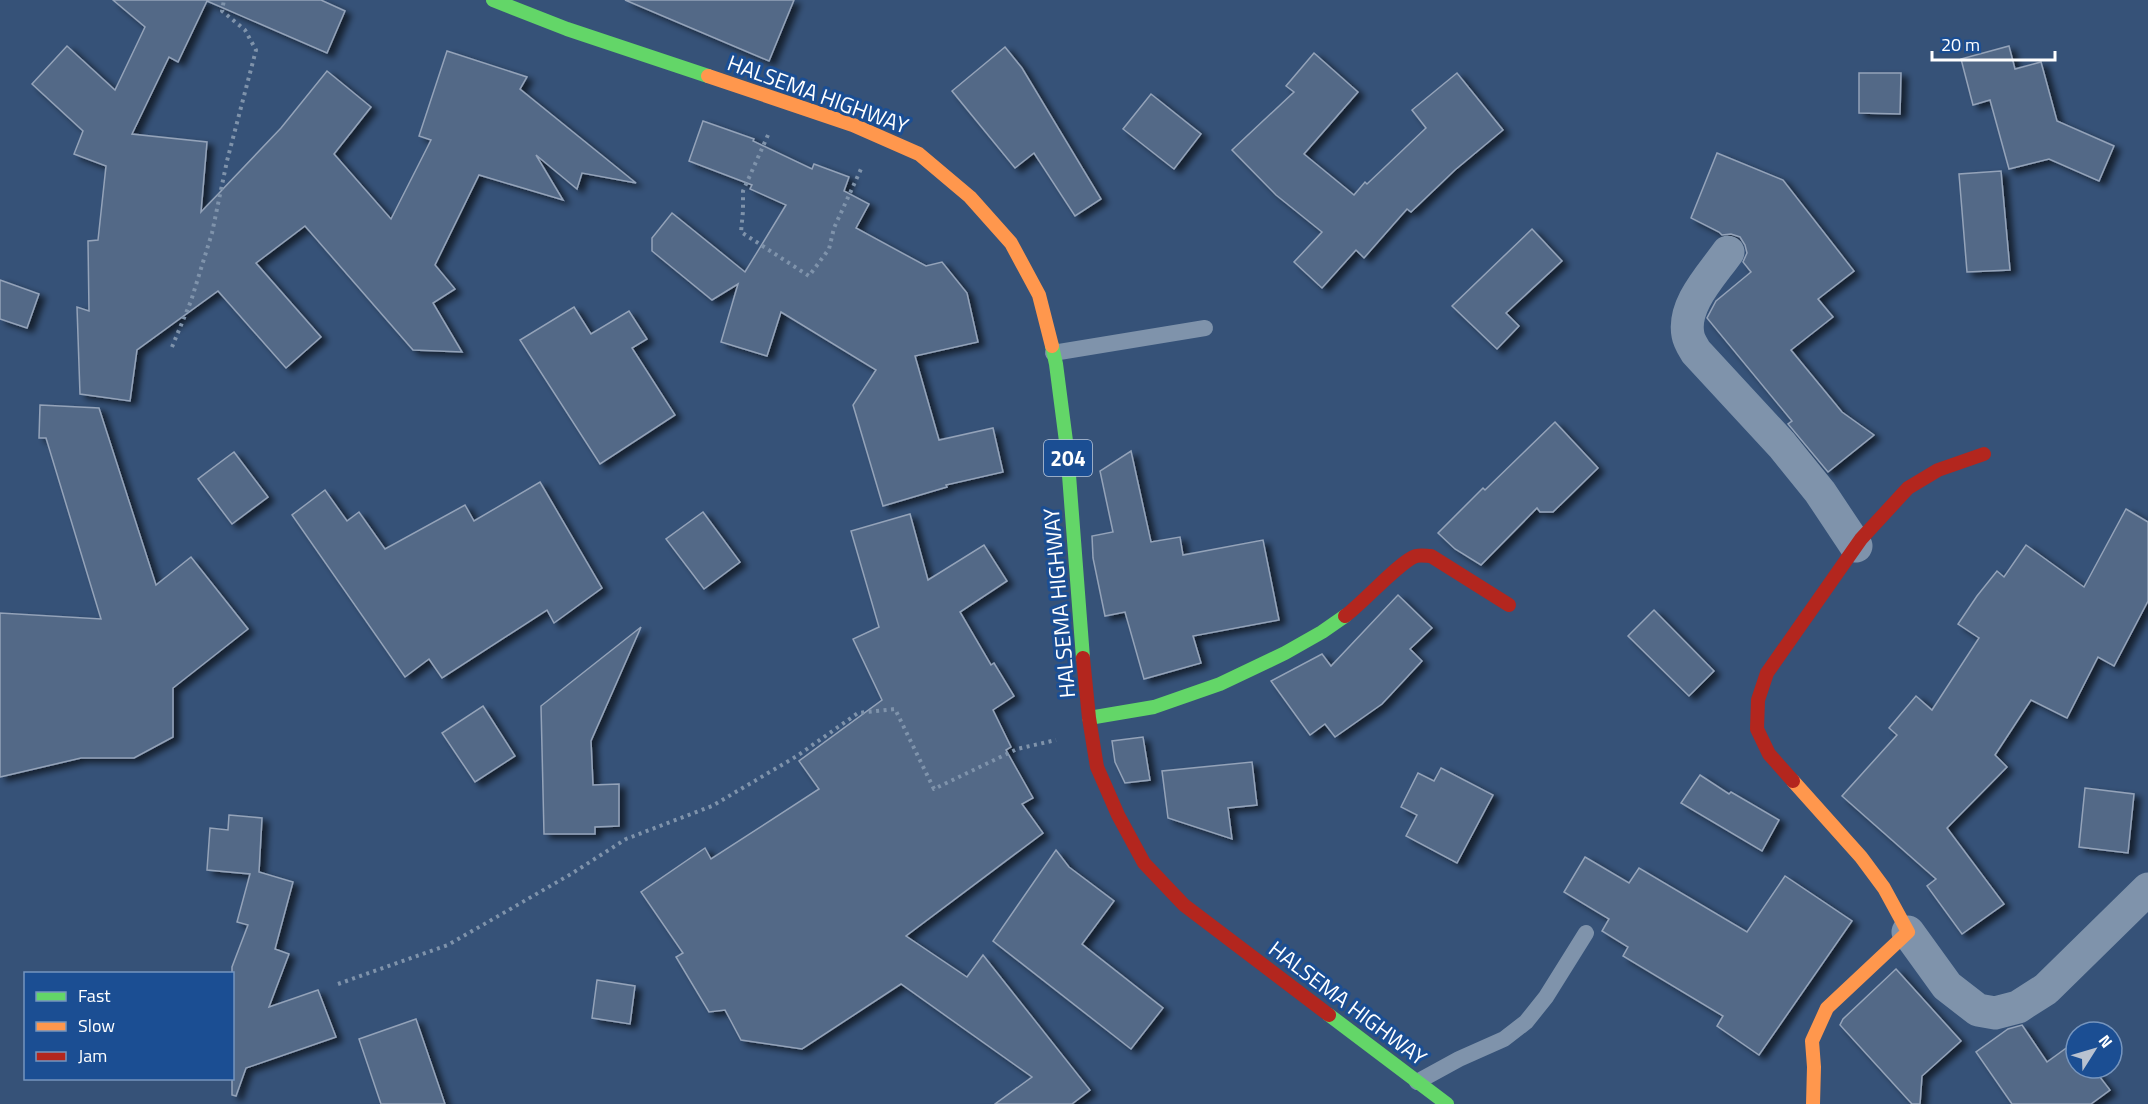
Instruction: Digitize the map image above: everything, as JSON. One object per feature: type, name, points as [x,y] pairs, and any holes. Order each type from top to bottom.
[{"type":"main road","name":"HALSEMA HIGHWAY","points":[[493,0],[567,29],[853,125],[919,154],[970,197],[1011,243],[1039,296],[1053,353],[1068,449],[1078,606],[1091,725],[1097,767],[1118,815],[1144,863],[1184,905],[1447,1104]]},
{"type":"main road","points":[[1813,1104],[1812,1041],[1827,1008],[1908,932],[1878,880],[1861,857],[1769,754],[1757,729],[1758,700],[1767,673],[1856,546],[1908,488],[1938,470],[1984,453]]},
{"type":"main road","points":[[1091,725],[1154,707],[1220,684],[1285,653],[1322,632],[1358,607],[1406,562],[1417,556],[1431,556],[1509,605]]},
{"type":"street","points":[[1728,252],[1694,301],[1687,322],[1688,336],[1696,352],[1782,446],[1820,492],[1856,546]]},
{"type":"street","points":[[1908,932],[1947,986],[1978,1010],[1995,1013],[2018,1007],[2046,989],[2148,889]]},
{"type":"lane","points":[[1053,353],[1205,328]]},
{"type":"lane","points":[[1417,1082],[1459,1059],[1504,1039],[1526,1022],[1546,997],[1586,933]]},
{"type":"path","points":[[172,348],[191,301],[212,233],[227,161],[256,50],[245,30],[222,11],[224,0]]},
{"type":"path","points":[[783,101],[743,191],[741,232],[809,276],[829,249],[834,228],[876,135]]},
{"type":"path","points":[[339,984],[448,945],[571,874],[626,839],[712,806],[797,756],[858,713],[895,709],[934,789],[1017,748],[1091,725]]},
{"type":"building","points":[[113,0],[321,0],[345,11],[327,53],[207,1],[178,62],[169,57],[132,134],[207,142],[201,212],[281,128],[327,71],[371,107],[334,154],[391,219],[431,140],[419,136],[447,51],[527,77],[520,89],[636,183],[582,173],[577,189],[536,155],[563,200],[479,175],[435,265],[455,289],[433,303],[462,352],[413,350],[305,226],[256,263],[321,337],[286,368],[218,291],[137,350],[130,401],[80,394],[77,307],[89,311],[88,241],[98,240],[106,166],[74,154],[83,131],[32,84],[67,46],[115,90],[145,27]]},
{"type":"building","points":[[625,0],[794,0],[769,61]]},
{"type":"building","points":[[2009,46],[2015,69],[2041,62],[2057,121],[2114,146],[2099,181],[2049,159],[2009,169],[1990,100],[1973,105],[1961,59]]},
{"type":"building","points":[[1005,47],[1022,68],[1101,199],[1075,216],[1034,153],[1015,168],[952,91]]},
{"type":"building","points":[[1314,53],[1358,92],[1304,154],[1354,195],[1365,182],[1367,184],[1426,128],[1412,110],[1457,73],[1503,130],[1455,170],[1411,212],[1407,209],[1364,258],[1356,250],[1322,288],[1294,262],[1322,232],[1276,195],[1232,150],[1294,92],[1286,86]]},
{"type":"building","points":[[1859,73],[1901,73],[1900,114],[1859,113]]},
{"type":"building","points":[[1151,94],[1201,134],[1174,169],[1123,129]]},
{"type":"building","points":[[703,121],[754,139],[753,141],[812,169],[814,164],[849,177],[844,191],[869,204],[856,228],[926,266],[942,262],[967,293],[978,342],[915,356],[939,440],[993,428],[1003,472],[946,485],[947,487],[883,506],[853,405],[876,370],[781,312],[767,356],[721,342],[738,284],[712,300],[652,251],[652,238],[672,213],[745,272],[786,205],[750,189],[752,185],[689,161]]},
{"type":"building","points":[[1717,153],[1783,180],[1854,271],[1818,299],[1833,317],[1791,350],[1842,412],[1874,435],[1828,472],[1788,424],[1792,421],[1707,318],[1716,301],[1751,272],[1743,262],[1747,253],[1740,237],[1731,234],[1722,235],[1691,218]]},
{"type":"building","points":[[2001,171],[2010,270],[1967,272],[1959,174]]},
{"type":"building","points":[[1532,229],[1562,261],[1506,313],[1519,326],[1497,349],[1452,306]]},
{"type":"building","points":[[0,280],[39,294],[27,328],[0,319]]},
{"type":"building","points":[[574,307],[591,334],[629,311],[647,339],[632,348],[675,415],[600,464],[520,340]]},
{"type":"building","points":[[40,405],[99,408],[156,585],[191,557],[248,629],[173,688],[173,737],[134,758],[81,758],[0,777],[0,613],[101,619],[46,438],[39,438]]},
{"type":"building","points":[[1555,422],[1598,468],[1553,512],[1540,512],[1537,508],[1481,565],[1455,549],[1438,533]]},
{"type":"building","points":[[1131,451],[1151,542],[1180,537],[1183,555],[1263,540],[1279,620],[1193,636],[1201,663],[1144,679],[1125,612],[1105,616],[1093,558],[1092,536],[1113,532],[1100,471]]},
{"type":"building","points":[[234,452],[268,497],[232,524],[198,479]]},
{"type":"building","points":[[540,482],[602,588],[554,623],[547,610],[442,678],[429,659],[405,677],[292,515],[325,490],[347,521],[359,512],[385,549],[465,505],[474,521]]},
{"type":"building","points":[[2126,509],[2148,522],[2148,601],[2114,666],[2098,657],[2067,718],[2031,700],[1995,755],[2007,767],[1947,828],[2004,904],[1962,934],[1927,886],[1936,879],[1842,796],[1897,735],[1889,728],[1916,696],[1932,710],[1979,638],[1958,624],[1997,571],[2004,577],[2026,545],[2084,587]]},
{"type":"building","points":[[703,512],[740,562],[704,589],[666,539]]},
{"type":"building","points":[[910,514],[928,580],[984,545],[1007,581],[960,612],[991,665],[994,663],[1014,696],[993,710],[1011,747],[1006,750],[1033,798],[1022,804],[1043,833],[906,936],[967,977],[983,955],[1090,1090],[1072,1104],[995,1104],[1032,1077],[901,984],[802,1049],[741,1040],[725,1010],[709,1012],[676,957],[683,953],[641,892],[705,848],[711,859],[819,789],[799,761],[882,700],[853,639],[879,627],[851,531]]},
{"type":"building","points":[[1398,595],[1432,628],[1410,649],[1422,661],[1382,704],[1335,737],[1325,724],[1310,735],[1271,681],[1322,654],[1331,666]]},
{"type":"building","points":[[1654,610],[1714,671],[1689,696],[1628,636]]},
{"type":"building","points":[[641,627],[591,741],[593,785],[619,784],[619,826],[595,827],[595,834],[544,834],[541,706]]},
{"type":"building","points":[[483,706],[515,756],[475,782],[442,733]]},
{"type":"building","points":[[1143,737],[1150,780],[1125,783],[1115,762],[1112,741]]},
{"type":"building","points":[[1252,762],[1257,805],[1228,808],[1232,839],[1168,818],[1162,771]]},
{"type":"building","points":[[1441,768],[1493,795],[1457,863],[1406,836],[1417,815],[1401,807],[1418,773],[1434,781]]},
{"type":"building","points":[[1700,775],[1729,794],[1731,792],[1779,820],[1762,851],[1681,803]]},
{"type":"building","points":[[2085,788],[2134,794],[2128,853],[2079,847]]},
{"type":"building","points":[[229,815],[262,818],[259,872],[293,882],[275,949],[289,954],[269,1007],[318,990],[336,1037],[246,1068],[236,1096],[232,1095],[234,972],[232,972],[232,967],[248,925],[237,922],[250,874],[207,870],[210,828],[228,830]]},
{"type":"building","points":[[1056,850],[1069,867],[1114,901],[1082,944],[1163,1008],[1131,1049],[993,941]]},
{"type":"building","points":[[1585,857],[1629,883],[1639,868],[1747,932],[1785,876],[1852,921],[1759,1055],[1717,1026],[1723,1016],[1623,956],[1628,947],[1602,931],[1609,919],[1564,892]]},
{"type":"building","points":[[1896,969],[1961,1041],[1922,1076],[1920,1104],[1912,1104],[1840,1025],[1843,1019]]},
{"type":"building","points":[[597,980],[635,986],[630,1024],[592,1018]]},
{"type":"building","points":[[416,1019],[445,1104],[381,1104],[359,1039]]},
{"type":"building","points":[[2022,1025],[2047,1062],[2064,1050],[2064,1080],[2102,1080],[2110,1090],[2091,1104],[2012,1104],[1976,1052],[2008,1029]]},
{"type":"traffic: fast","points":[[493,0],[567,29],[708,76]]},
{"type":"traffic: fast","points":[[1052,346],[1067,449],[1083,658]]},
{"type":"traffic: fast","points":[[1089,718],[1154,707],[1220,684],[1285,653],[1345,616]]},
{"type":"traffic: fast","points":[[1329,1015],[1447,1104]]},
{"type":"traffic: slow","points":[[708,76],[853,125],[919,154],[970,197],[1011,243],[1039,295],[1052,346]]},
{"type":"traffic: slow","points":[[1793,781],[1861,857],[1884,888],[1908,932],[1827,1008],[1812,1041],[1813,1104]]},
{"type":"traffic: jam","points":[[1793,781],[1769,754],[1757,729],[1758,700],[1767,673],[1861,539],[1908,488],[1938,470],[1984,454]]},
{"type":"traffic: jam","points":[[1345,616],[1409,559],[1416,556],[1431,556],[1509,605]]},
{"type":"traffic: jam","points":[[1083,658],[1097,767],[1118,815],[1144,863],[1184,905],[1329,1015]]}]
